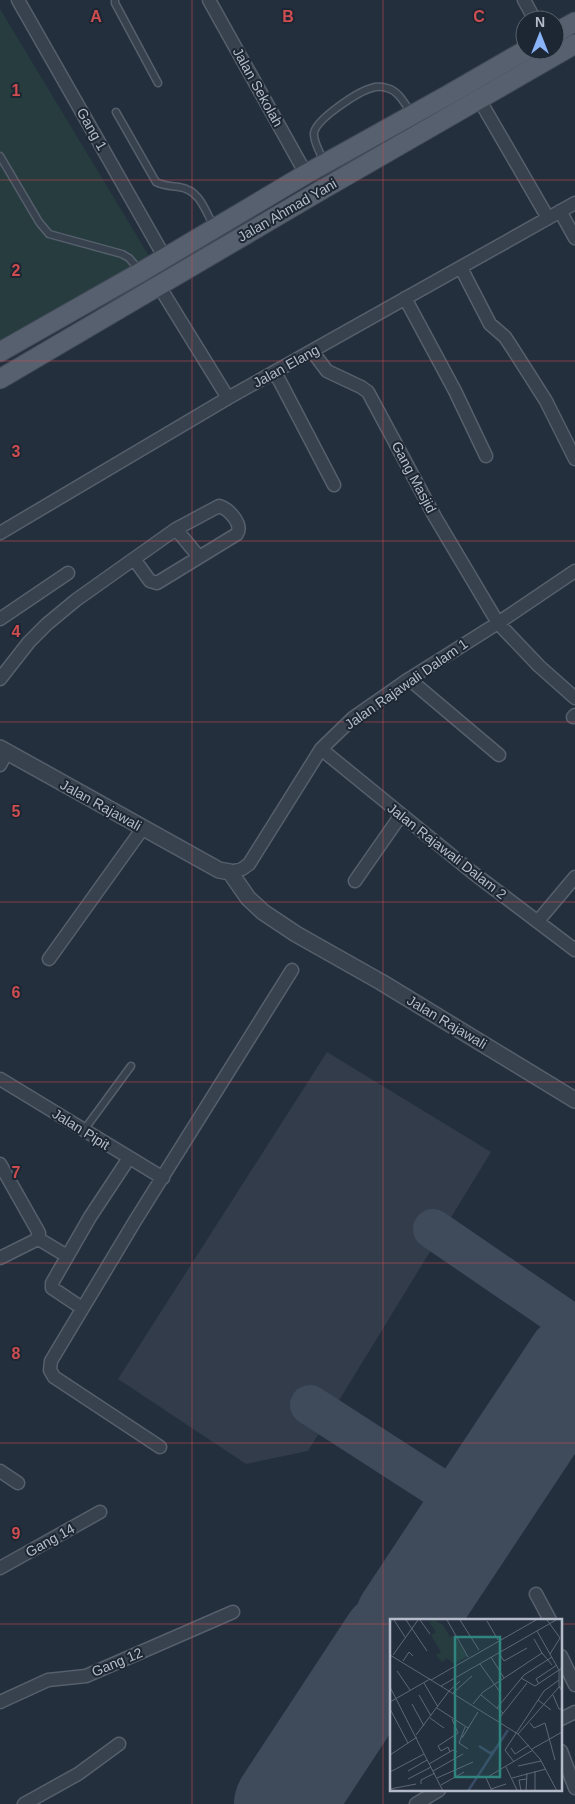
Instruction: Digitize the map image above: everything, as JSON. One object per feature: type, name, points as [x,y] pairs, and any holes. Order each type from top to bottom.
[{"type":"main road","name":"Jalan Ahmad Yani","points":[[0,379],[575,44]]},
{"type":"main road","name":"Jalan Ahmad Yani","points":[[0,352],[141,272],[306,174],[515,56]]},
{"type":"street","name":"Gang 1","points":[[18,0],[165,258]]},
{"type":"street","name":"Jalan Sekolah","points":[[209,0],[306,174]]},
{"type":"street","points":[[479,99],[548,218]]},
{"type":"street","name":"Jalan Elang","points":[[0,533],[228,398],[575,203]]},
{"type":"street","points":[[560,211],[575,238]]},
{"type":"street","points":[[462,268],[490,324],[511,346],[546,401],[575,459]]},
{"type":"street","points":[[159,286],[228,398]]},
{"type":"street","points":[[405,298],[455,391],[486,456]]},
{"type":"street","name":"Gang Masjid","points":[[312,351],[326,371],[365,389],[373,399],[435,517],[498,623],[539,666],[575,698]]},
{"type":"street","points":[[275,372],[334,485]]},
{"type":"street","points":[[0,679],[29,642],[47,624],[76,600],[176,529],[216,507],[222,506],[226,508],[239,526],[239,532],[156,583],[150,581],[134,559]]},
{"type":"street","points":[[176,529],[199,557]]},
{"type":"street","name":"Jalan Rajawali Dalam 1","points":[[230,872],[242,869],[249,864],[321,749],[353,718],[409,679],[498,623],[575,571]]},
{"type":"street","points":[[0,619],[68,573]]},
{"type":"street","points":[[409,679],[499,755]]},
{"type":"street","name":"Jalan Rajawali Dalam 2","points":[[321,749],[472,872],[575,950]]},
{"type":"street","name":"Jalan Rajawali","points":[[2,755],[143,828],[219,870],[230,872],[248,898],[263,912],[575,1100]]},
{"type":"street","points":[[355,881],[400,815]]},
{"type":"street","points":[[49,958],[143,828]]},
{"type":"street","points":[[538,921],[575,877]]},
{"type":"street","points":[[160,1447],[54,1377],[50,1370],[52,1361],[82,1308],[292,970]]},
{"type":"street","name":"Jalan Pipit","points":[[0,1079],[163,1178]]},
{"type":"street","points":[[82,1308],[52,1288],[52,1283],[129,1158]]},
{"type":"street","points":[[0,1164],[39,1233],[38,1238],[32,1242],[0,1258]]},
{"type":"street","points":[[38,1238],[67,1256]]},
{"type":"street","points":[[0,1471],[18,1483]]},
{"type":"street","name":"Gang 14","points":[[0,1568],[100,1512]]},
{"type":"street","points":[[536,1594],[549,1619]]},
{"type":"street","name":"Gang 12","points":[[0,1702],[48,1680],[86,1676],[232,1612]]},
{"type":"street","points":[[562,1658],[575,1685]]},
{"type":"street","points":[[562,1718],[575,1712]]},
{"type":"street","points":[[24,1804],[44,1799],[119,1744]]},
{"type":"street","points":[[562,1754],[575,1788]]},
{"type":"street","points":[[416,1804],[436,1792]]},
{"type":"lane","points":[[115,0],[158,83]]},
{"type":"lane","points":[[325,164],[315,140],[314,132],[317,124],[338,107],[371,88],[385,87],[396,93],[413,115]]},
{"type":"lane","points":[[116,112],[156,182],[161,185],[188,189],[196,194],[215,228]]},
{"type":"lane","points":[[0,156],[39,222],[49,234],[122,254],[129,258],[141,272]]},
{"type":"lane","points":[[84,1130],[131,1066]]},
{"type":"shaded area","points":[[327,1052],[491,1152],[308,1451],[246,1464],[118,1379]]},
{"type":"green space","points":[[0,9],[149,256],[0,342]]},
{"type":"taxiway","points":[[433,1229],[569,1322],[575,1332]]},
{"type":"taxiway","points":[[310,1405],[448,1494],[463,1495],[470,1493],[501,1475]]},
{"type":"taxiway","points":[[448,1494],[458,1503],[459,1538]]},
{"type":"runway","points":[[406,1619],[575,1363]]},
{"type":"runway","points":[[284,1804],[390,1643]]}]
